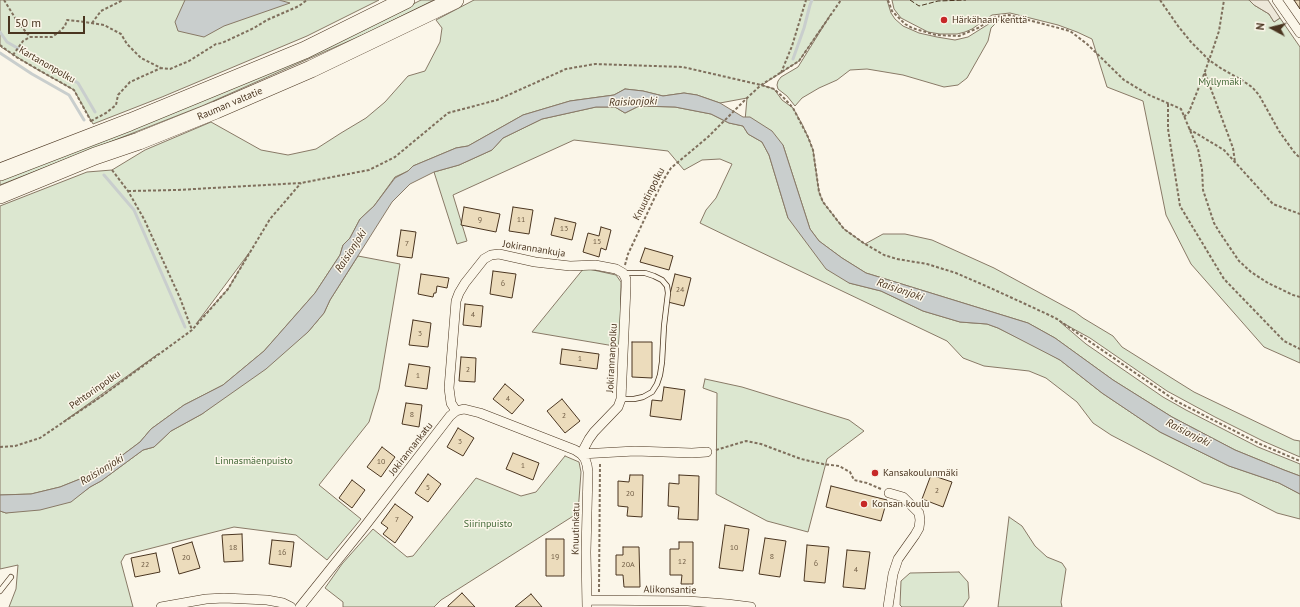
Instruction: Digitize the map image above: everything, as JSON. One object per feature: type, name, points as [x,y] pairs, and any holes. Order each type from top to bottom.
[{"type":"highway","points":[[0,172],[130,122],[304,50],[406,0]]},
{"type":"highway","name":"Rauman valtatie","points":[[0,195],[95,156],[139,141],[216,110],[311,69],[455,0]]},
{"type":"street","points":[[1277,0],[1300,33]]},
{"type":"street","name":"Jokirannankuja","points":[[456,411],[451,404],[449,388],[456,301],[465,283],[484,259],[491,255],[499,254],[535,262],[570,266],[595,265],[623,273]]},
{"type":"street","name":"Jokirannanpolku","points":[[581,454],[594,432],[618,407],[621,399],[626,287],[626,279],[623,273]]},
{"type":"street","points":[[456,411],[464,409],[480,413],[575,450],[581,454],[635,451],[692,453],[707,452]]},
{"type":"street","name":"Jokirannankatu","points":[[300,607],[450,416],[456,411]]},
{"type":"street","name":"Knuutinkatu","points":[[581,454],[588,467],[586,552],[587,604]]},
{"type":"street","points":[[888,607],[893,574],[898,559],[919,528],[920,520],[919,513],[903,497],[889,493]]},
{"type":"street","points":[[161,607],[206,599],[224,598],[267,600],[283,603],[291,607]]},
{"type":"street","name":"Alikonsantie","points":[[587,604],[599,601],[688,601],[751,607]]},
{"type":"lane","points":[[621,399],[634,400],[652,392],[660,375],[668,293],[667,286],[662,280],[654,276],[641,272],[623,273]]},
{"type":"lane","points":[[0,591],[11,577]]},
{"type":"path","points":[[0,2],[3,0],[16,21],[30,38]]},
{"type":"path","points":[[92,23],[101,11],[123,0]]},
{"type":"path","points":[[13,55],[23,41],[30,38],[52,37],[65,26],[67,20],[104,25],[121,34],[127,44],[141,58],[161,68],[170,70],[189,61],[216,44],[222,43],[254,28],[277,14],[299,6],[307,0]]},
{"type":"path","points":[[781,73],[792,46],[806,0]]},
{"type":"path","name":"Knuutinpolku","points":[[623,273],[628,254],[664,179],[671,168],[708,137],[762,85],[799,61],[841,0]]},
{"type":"path","points":[[888,0],[892,11],[905,24],[912,28],[936,35],[959,36],[978,28],[995,17],[1009,15],[1070,32],[1088,44],[1124,80],[1148,95],[1181,109],[1198,149],[1202,169],[1203,190],[1214,223],[1220,233],[1239,261],[1251,272],[1268,283],[1300,297]]},
{"type":"path","points":[[1160,0],[1178,26],[1209,60],[1252,87],[1259,94],[1279,131],[1300,158]]},
{"type":"path","points":[[1184,117],[1189,112],[1205,73],[1219,31],[1224,0]]},
{"type":"path","name":"Kartanonpolku","points":[[0,45],[13,55],[74,90],[93,124]]},
{"type":"path","points":[[128,191],[177,190],[301,183],[369,170],[395,158],[448,113],[497,100],[566,69],[595,64],[683,67],[762,85],[774,89],[793,108],[813,150],[819,192],[823,202],[844,229],[874,250],[897,259],[927,264],[956,273],[1047,314],[1057,319],[1176,401],[1260,444],[1300,461]]},
{"type":"path","points":[[91,120],[106,113],[116,105],[118,95],[130,82],[161,68]]},
{"type":"path","points":[[1205,73],[1233,148],[1236,163]]},
{"type":"path","points":[[1168,104],[1168,129],[1180,206],[1224,279],[1284,341],[1300,349]]},
{"type":"path","points":[[1189,129],[1224,150],[1273,204],[1300,214]]},
{"type":"path","points":[[112,170],[128,191],[144,219],[180,298],[192,330]]},
{"type":"path","name":"Pehtorinpolku","points":[[0,447],[15,446],[40,438],[102,396],[192,330],[228,289],[270,219],[301,183]]},
{"type":"path","points":[[707,452],[746,441],[761,444],[801,459],[839,466],[850,472],[854,480],[867,483],[889,493]]},
{"type":"path","points":[[599,601],[600,453]]},
{"type":"green space","points":[[0,0],[379,0],[307,36],[162,97],[93,124],[74,90],[1,47]]},
{"type":"green space","points":[[421,0],[434,0],[367,33],[202,106],[0,185],[0,178],[366,28]]},
{"type":"green space","points":[[474,0],[887,0],[891,13],[903,26],[919,33],[955,40],[968,37],[995,20],[999,20],[991,28],[988,41],[967,78],[958,85],[944,87],[903,75],[867,69],[850,70],[837,80],[802,98],[795,106],[787,96],[778,89],[778,81],[781,77],[798,67],[831,14],[799,61],[762,85],[774,89],[782,100],[793,108],[802,124],[813,150],[819,192],[823,202],[844,229],[865,244],[883,234],[905,234],[932,240],[994,268],[1075,312],[1113,336],[1122,347],[1194,392],[1294,440],[1300,441],[1300,457],[1263,441],[1167,391],[1090,338],[1059,321],[1086,344],[1163,397],[1258,447],[1300,464],[1300,476],[1235,450],[1172,417],[1113,380],[1055,338],[1028,323],[866,273],[842,258],[819,241],[810,229],[783,145],[745,121],[747,98],[720,103],[697,95],[684,93],[663,96],[643,91],[625,89],[614,95],[570,101],[523,115],[468,146],[456,148],[413,166],[408,171],[395,177],[374,206],[360,219],[350,238],[343,245],[340,255],[315,293],[264,351],[223,385],[184,405],[151,429],[140,442],[116,460],[90,475],[60,487],[31,494],[0,495],[0,206],[87,172],[112,170],[145,150],[211,122],[261,150],[288,155],[316,149],[366,118],[385,102],[408,76],[425,71],[440,42],[442,28],[436,20]],"holes":[[[249,253],[228,289],[196,324]],[[158,354],[102,396],[63,422]]]},
{"type":"green space","name":"Myllymäki","points":[[892,0],[1249,0],[1254,5],[1269,14],[1274,22],[1280,18],[1300,47],[1300,363],[1264,347],[1191,264],[1166,215],[1143,101],[1107,87],[1092,39],[1058,25],[1010,13],[992,15],[972,29],[957,34],[928,32],[901,18],[894,9]]},
{"type":"green space","points":[[639,106],[675,107],[711,114],[729,123],[743,126],[748,134],[762,142],[769,155],[788,218],[849,283],[881,291],[923,311],[960,322],[987,324],[1037,347],[1060,360],[1102,393],[1160,432],[1229,466],[1279,483],[1300,494],[1300,519],[1277,513],[1240,494],[1203,483],[1111,435],[1093,423],[1077,402],[1046,378],[1029,371],[984,366],[963,358],[947,341],[700,223],[706,210],[716,198],[732,164],[720,159],[702,160],[684,170],[668,151],[574,140],[453,195],[467,241],[457,244],[434,172],[459,165],[492,150],[503,138],[542,119],[596,107],[615,107],[625,113]]},
{"type":"green space","name":"Linnasmäenpuisto","points":[[358,256],[400,264],[379,389],[369,422],[319,485],[361,519],[327,560],[296,535],[234,527],[125,555],[121,562],[133,607],[9,607],[16,589],[18,565],[0,569],[0,511],[6,513],[71,501],[143,450],[154,447],[171,431],[202,414],[308,332],[324,313],[330,300]]},
{"type":"green space","points":[[584,268],[616,275],[621,282],[620,347],[532,332]]},
{"type":"green space","points":[[705,379],[742,387],[849,420],[864,431],[827,459],[808,532],[767,521],[716,494],[717,393],[703,388]]},
{"type":"green space","name":"Siirinpuisto","points":[[565,456],[579,462],[581,472],[578,513],[441,600],[434,607],[343,607],[343,602],[325,588],[342,564],[373,529],[407,557],[413,556],[476,478],[521,496],[536,492]]},
{"type":"green space","points":[[1009,517],[1022,526],[1035,546],[1047,557],[1062,563],[1066,569],[1061,602],[1062,607],[998,607]]},
{"type":"green space","points":[[959,572],[968,582],[969,598],[963,607],[902,607],[900,605],[901,581],[910,573]]},
{"type":"shaded area","points":[[1249,0],[1268,0],[1280,18],[1274,22],[1269,14],[1254,5]]},
{"type":"water","points":[[185,0],[279,0],[290,3],[224,26],[204,37],[178,31],[175,22]]},
{"type":"water","name":"Raisionjoki","points":[[625,89],[643,91],[663,96],[684,93],[697,95],[720,103],[743,117],[750,117],[772,131],[783,145],[810,229],[819,241],[842,258],[866,273],[1028,323],[1055,338],[1113,380],[1172,417],[1235,450],[1300,476],[1300,494],[1279,483],[1229,466],[1160,432],[1102,393],[1060,360],[998,328],[987,324],[960,322],[923,311],[881,291],[849,283],[826,269],[788,218],[769,155],[762,142],[748,134],[743,126],[729,123],[711,114],[675,107],[639,106],[625,113],[615,107],[596,107],[542,119],[503,138],[492,150],[459,165],[434,172],[410,184],[392,202],[330,300],[324,313],[308,332],[266,369],[202,414],[171,431],[154,447],[143,450],[71,502],[40,510],[6,513],[0,511],[0,495],[31,494],[60,487],[90,475],[116,460],[140,442],[151,429],[184,405],[223,385],[264,351],[315,293],[340,255],[343,245],[350,238],[360,219],[374,206],[395,178],[408,171],[413,166],[456,148],[468,146],[523,115],[570,101],[614,95]]},
{"type":"building","points":[[1294,0],[1300,0],[1300,9]]},
{"type":"building","points":[[464,207],[500,214],[496,232],[461,225]]},
{"type":"building","points":[[513,207],[533,210],[529,234],[509,231]]},
{"type":"building","points":[[555,218],[576,223],[572,240],[551,235]]},
{"type":"building","points":[[601,227],[611,230],[606,250],[601,248],[599,257],[583,252],[588,233],[599,236]]},
{"type":"building","points":[[401,230],[416,232],[412,258],[397,256]]},
{"type":"building","points":[[645,248],[673,256],[669,270],[640,262]]},
{"type":"building","points":[[493,271],[516,274],[512,298],[490,294]]},
{"type":"building","points":[[421,274],[449,278],[447,288],[437,286],[436,293],[434,293],[433,297],[418,294]]},
{"type":"building","points":[[675,274],[691,278],[684,306],[668,302]]},
{"type":"building","points":[[465,304],[483,306],[481,327],[463,325]]},
{"type":"building","points":[[413,320],[431,323],[428,347],[409,345]]},
{"type":"building","points":[[632,342],[652,342],[652,378],[632,377]]},
{"type":"building","points":[[562,349],[599,354],[597,369],[560,364]]},
{"type":"building","points":[[461,357],[476,358],[475,382],[459,381]]},
{"type":"building","points":[[409,364],[430,367],[427,389],[405,386]]},
{"type":"building","points":[[505,384],[524,400],[512,414],[493,399]]},
{"type":"building","points":[[664,387],[685,390],[681,420],[650,416],[652,400],[662,401]]},
{"type":"building","points":[[562,399],[580,421],[565,433],[547,411]]},
{"type":"building","points":[[406,403],[422,405],[419,427],[402,424]]},
{"type":"building","points":[[458,428],[474,438],[463,456],[447,447]]},
{"type":"building","points":[[382,447],[395,457],[381,477],[367,467]]},
{"type":"building","points":[[513,453],[539,463],[533,480],[506,469]]},
{"type":"building","points":[[428,474],[441,484],[428,502],[415,493]]},
{"type":"building","points":[[630,475],[643,475],[642,517],[627,516],[628,507],[618,506],[618,481],[629,482]]},
{"type":"building","points":[[679,475],[699,476],[698,520],[678,519],[679,507],[668,506],[669,483],[679,484]]},
{"type":"building","points":[[931,475],[952,482],[943,507],[922,499]]},
{"type":"building","points":[[352,480],[365,490],[352,508],[339,498]]},
{"type":"building","points":[[831,486],[887,500],[881,521],[826,507]]},
{"type":"building","points":[[395,504],[413,517],[395,543],[383,534],[388,528],[381,523]]},
{"type":"building","points":[[725,525],[749,529],[743,571],[719,568]]},
{"type":"building","points":[[242,534],[243,561],[224,562],[222,535]]},
{"type":"building","points":[[765,538],[786,541],[780,577],[759,574]]},
{"type":"building","points":[[546,539],[564,539],[564,576],[546,576]]},
{"type":"building","points":[[272,540],[294,542],[291,567],[269,564]]},
{"type":"building","points":[[192,542],[200,568],[179,574],[172,548]]},
{"type":"building","points":[[679,542],[693,542],[693,584],[681,584],[682,575],[670,575],[670,549],[679,549]]},
{"type":"building","points":[[807,545],[829,547],[825,583],[804,581]]},
{"type":"building","points":[[623,547],[639,547],[640,587],[624,587],[623,575],[616,575],[616,555],[623,555]]},
{"type":"building","points":[[847,550],[870,552],[865,589],[843,587]]},
{"type":"building","points":[[156,553],[160,572],[135,577],[131,558]]},
{"type":"building","points":[[462,593],[475,607],[448,607],[448,606]]},
{"type":"building","points":[[531,594],[542,607],[515,607]]},
{"type":"waterway","points":[[793,59],[812,0]]},
{"type":"waterway","points":[[0,32],[7,42],[78,83],[95,112]]},
{"type":"waterway","points":[[0,53],[32,74],[69,95],[84,120]]},
{"type":"waterway","points":[[104,175],[134,210],[185,327]]},
{"type":"fence","points":[[910,0],[919,6],[938,1],[966,0]]},
{"type":"place","name":"Härkähaan kenttä","points":[[944,20]]},
{"type":"place","name":"Kansakoulunmäki","points":[[875,473]]},
{"type":"place","name":"Konsan koulu","points":[[864,504]]}]
